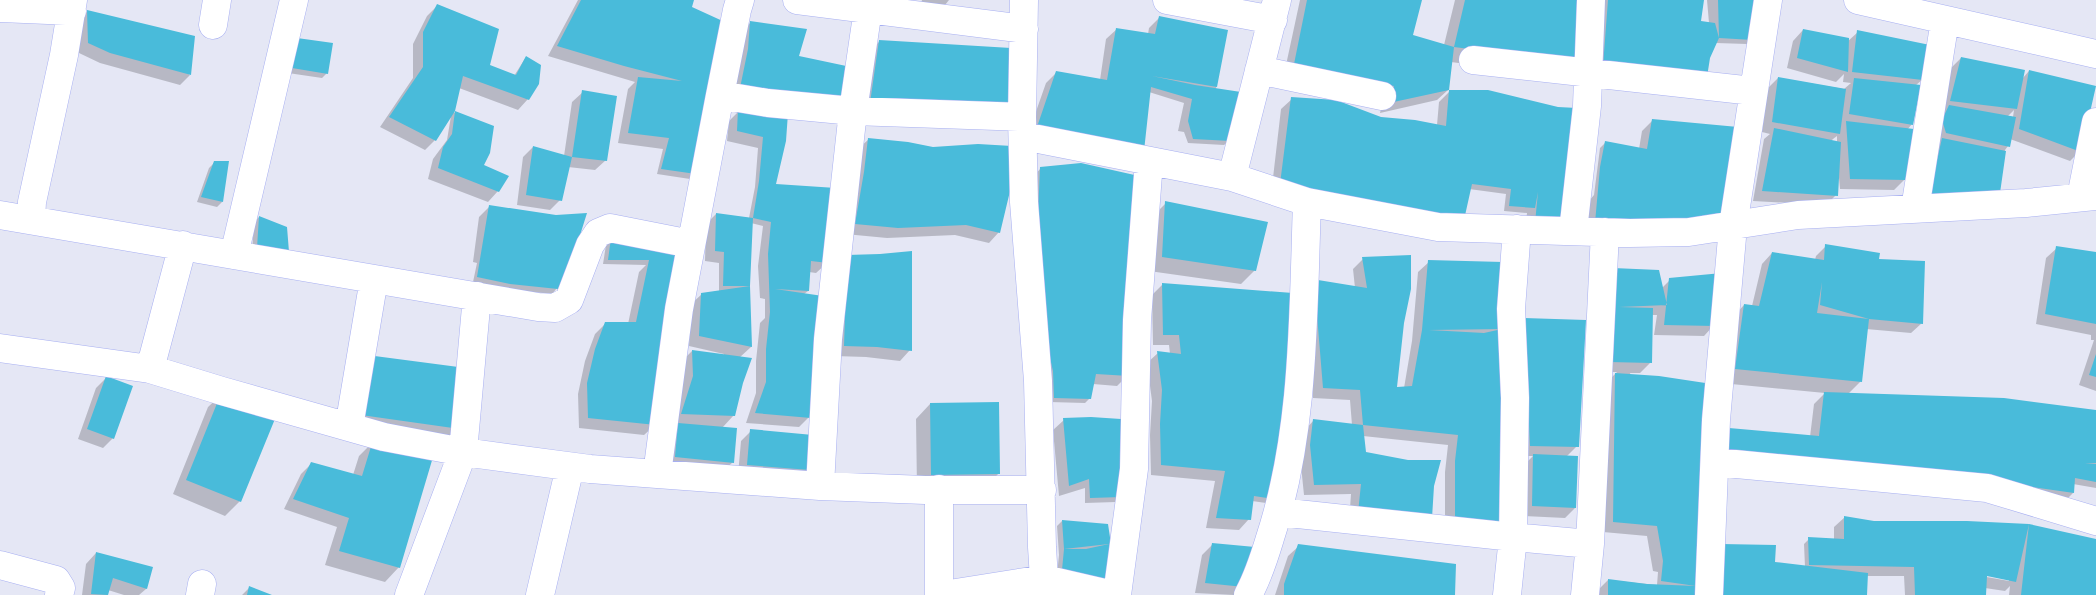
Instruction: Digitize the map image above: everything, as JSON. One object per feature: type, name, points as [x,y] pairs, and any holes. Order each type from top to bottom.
[{"type":"street","points":[[234,255],[294,0]]},
{"type":"street","points":[[657,474],[679,309],[740,0]]},
{"type":"street","points":[[797,0],[1024,29]]},
{"type":"street","points":[[1024,0],[1022,126],[1026,238],[1038,381],[1044,587]]},
{"type":"street","points":[[1167,0],[1275,10],[1232,177]]},
{"type":"street","points":[[1574,231],[1587,106],[1591,0]]},
{"type":"street","points":[[1709,595],[1719,385],[1733,226],[1768,0]]},
{"type":"street","points":[[1858,0],[2096,54]]},
{"type":"street","points":[[0,8],[73,5],[32,202],[31,220]]},
{"type":"street","points":[[820,486],[828,339],[853,111],[868,9]]},
{"type":"street","points":[[1915,209],[1945,20]]},
{"type":"street","points":[[1473,60],[1753,91]]},
{"type":"street","points":[[1259,70],[1382,96]]},
{"type":"street","points":[[720,95],[853,111],[1022,126],[1149,160],[1232,177],[1307,202],[1438,227],[1605,232],[1689,232],[1798,215],[2026,203],[2088,197],[2096,122]]},
{"type":"street","points":[[1117,595],[1134,468],[1137,320],[1149,160]]},
{"type":"street","points":[[1248,595],[1257,579],[1279,512],[1293,442],[1301,365],[1307,202]]},
{"type":"street","points":[[0,215],[538,307],[555,308],[569,300],[590,245],[598,233],[610,228],[691,244]]},
{"type":"street","points":[[1508,595],[1513,538],[1515,398],[1511,309],[1517,230]]},
{"type":"street","points":[[1585,595],[1590,544],[1605,232]]},
{"type":"street","points":[[150,369],[183,245]]},
{"type":"street","points":[[350,427],[374,279]]},
{"type":"street","points":[[408,595],[463,452],[477,296]]},
{"type":"street","points":[[0,348],[150,369],[384,437],[463,452],[628,473],[820,486],[1042,490]]},
{"type":"street","points":[[1715,462],[1978,487],[2096,521]]},
{"type":"street","points":[[540,595],[570,466]]},
{"type":"street","points":[[938,489],[938,595]]},
{"type":"street","points":[[1279,512],[1513,538],[1590,544]]},
{"type":"street","points":[[0,565],[56,580],[61,588],[59,595]]},
{"type":"street","points":[[942,595],[1044,587],[1113,595]]},
{"type":"building","points":[[581,0],[694,0],[692,7],[727,23],[696,174],[661,169],[669,138],[628,133],[638,77],[682,81],[557,46]]},
{"type":"building","points":[[1307,0],[1422,0],[1413,35],[1454,47],[1449,90],[1389,103],[1394,86],[1293,69]]},
{"type":"building","points":[[1465,0],[1583,0],[1579,63],[1454,47]]},
{"type":"building","points":[[1608,0],[1704,0],[1701,21],[1715,23],[1719,38],[1710,58],[1707,77],[1603,66]]},
{"type":"building","points":[[1718,0],[1759,0],[1753,40],[1719,38]]},
{"type":"building","points":[[437,4],[499,29],[490,65],[516,75],[526,56],[541,65],[539,84],[529,100],[463,76],[455,111],[436,141],[389,117],[423,67],[423,32]]},
{"type":"building","points":[[87,10],[195,36],[191,75],[110,53],[88,43]]},
{"type":"building","points":[[1159,16],[1228,30],[1217,87],[1152,76],[1241,92],[1231,141],[1193,139],[1188,121],[1192,99],[1151,87],[1144,151],[1036,130],[1056,71],[1107,80],[1116,28],[1155,34]]},
{"type":"building","points":[[750,21],[807,29],[799,56],[851,67],[842,100],[795,92],[740,88],[748,49]]},
{"type":"building","points":[[1803,29],[1849,38],[1848,72],[1797,58]]},
{"type":"building","points":[[1857,30],[1930,45],[1923,80],[1852,72]]},
{"type":"building","points":[[297,38],[333,43],[328,74],[292,68]]},
{"type":"building","points":[[879,40],[1011,48],[1009,109],[870,103]]},
{"type":"building","points":[[1961,57],[2025,70],[2017,109],[1950,101]]},
{"type":"building","points":[[2029,70],[2096,86],[2081,152],[2019,129]]},
{"type":"building","points":[[1778,77],[1846,89],[1840,134],[1772,122]]},
{"type":"building","points":[[1854,78],[1921,85],[1913,125],[1849,114]]},
{"type":"building","points":[[582,90],[617,96],[607,161],[572,157]]},
{"type":"building","points":[[1449,90],[1488,90],[1558,107],[1577,108],[1572,222],[1535,223],[1538,192],[1535,208],[1509,206],[1511,189],[1472,184],[1464,220],[1280,184],[1291,97],[1336,100],[1381,117],[1415,120],[1446,126]]},
{"type":"building","points":[[1949,105],[2016,117],[2010,147],[1946,133],[1942,120]]},
{"type":"building","points":[[738,109],[788,113],[786,141],[776,184],[836,188],[828,263],[811,261],[809,291],[775,289],[823,296],[811,418],[755,413],[766,382],[766,349],[770,312],[768,254],[771,222],[753,218],[763,137],[737,131]]},
{"type":"building","points":[[455,111],[494,126],[490,153],[484,165],[509,176],[499,192],[438,168],[443,147],[452,134]]},
{"type":"building","points":[[1652,119],[1738,127],[1727,217],[1595,223],[1600,167],[1605,141],[1647,149]]},
{"type":"building","points":[[1846,121],[1914,129],[1906,180],[1850,179]]},
{"type":"building","points":[[1774,128],[1841,142],[1838,196],[1762,191]]},
{"type":"building","points":[[868,138],[908,142],[933,147],[978,144],[1012,146],[1011,187],[1000,233],[966,225],[898,228],[855,224]]},
{"type":"building","points":[[1942,138],[2006,151],[1999,200],[1929,196]]},
{"type":"building","points":[[533,146],[572,157],[562,201],[526,195]]},
{"type":"building","points":[[214,161],[229,161],[223,202],[201,197]]},
{"type":"building","points":[[1081,163],[1139,176],[1129,376],[1096,374],[1091,399],[1054,398],[1053,371],[1040,315],[1038,216],[1040,167]]},
{"type":"building","points":[[1165,201],[1268,222],[1256,271],[1162,257]]},
{"type":"building","points":[[489,205],[556,215],[587,213],[571,264],[558,289],[510,284],[477,277]]},
{"type":"building","points":[[716,213],[753,218],[750,286],[723,286],[724,252],[715,251]]},
{"type":"building","points":[[259,216],[287,227],[289,252],[257,248]]},
{"type":"building","points":[[611,238],[680,250],[656,425],[588,418],[587,383],[595,349],[605,322],[636,322],[649,260],[608,260]]},
{"type":"building","points":[[1825,244],[1880,253],[1879,259],[1925,261],[1923,324],[1869,319],[1862,382],[1735,369],[1744,304],[1759,306],[1772,252],[1824,260]],"holes":[[[1822,282],[1820,305],[1869,319],[1817,313]]]},
{"type":"building","points":[[2056,246],[2096,252],[2096,324],[2045,314]]},
{"type":"building","points":[[912,251],[912,351],[844,346],[847,255]]},
{"type":"building","points":[[1411,255],[1411,289],[1404,323],[1397,387],[1412,386],[1422,330],[1428,260],[1503,262],[1504,527],[1455,524],[1455,461],[1458,435],[1363,425],[1360,390],[1323,388],[1317,315],[1318,280],[1367,288],[1362,257]],"holes":[[[1502,329],[1484,333],[1429,330]]]},
{"type":"building","points":[[1613,268],[1659,270],[1667,305],[1619,307],[1653,308],[1652,363],[1609,362]]},
{"type":"building","points":[[1722,273],[1715,326],[1664,325],[1669,278]]},
{"type":"building","points":[[1162,283],[1293,293],[1293,344],[1273,499],[1254,496],[1251,520],[1216,518],[1225,471],[1161,465],[1160,424],[1162,390],[1157,351],[1181,354],[1179,335],[1163,335]]},
{"type":"building","points":[[750,286],[752,347],[699,336],[701,293]]},
{"type":"building","points":[[1524,318],[1586,320],[1579,447],[1530,446]]},
{"type":"building","points":[[692,350],[752,358],[743,383],[735,416],[681,414],[693,376]]},
{"type":"building","points":[[2096,354],[2096,377],[2089,375]]},
{"type":"building","points":[[367,355],[466,368],[460,429],[361,415]]},
{"type":"building","points":[[1615,373],[1659,376],[1712,384],[1700,595],[1608,595],[1608,579],[1647,584],[1696,586],[1661,581],[1663,561],[1657,526],[1613,522]]},
{"type":"building","points":[[106,376],[133,386],[114,439],[87,429]]},
{"type":"building","points":[[222,391],[277,414],[241,502],[186,480]]},
{"type":"building","points":[[1824,392],[2004,398],[2096,410],[2096,463],[2085,463],[2096,464],[2096,482],[2075,478],[2074,493],[1989,481],[1724,452],[1729,428],[1819,436]]},
{"type":"building","points":[[999,402],[1000,474],[931,475],[930,403]]},
{"type":"building","points":[[1063,418],[1121,419],[1122,497],[1090,498],[1089,479],[1069,486]]},
{"type":"building","points":[[1313,419],[1363,425],[1366,452],[1408,460],[1441,460],[1434,486],[1432,518],[1358,513],[1361,484],[1314,485],[1310,445]]},
{"type":"building","points":[[678,423],[737,428],[734,463],[675,457]]},
{"type":"building","points":[[750,429],[813,435],[810,470],[747,465]]},
{"type":"building","points":[[373,440],[436,447],[400,568],[339,551],[349,518],[293,499],[311,462],[362,476]]},
{"type":"building","points":[[1533,454],[1578,456],[1576,508],[1532,506]]},
{"type":"building","points":[[1844,516],[1874,521],[1967,521],[2029,524],[2016,582],[1987,576],[1986,595],[1915,595],[1914,567],[1809,565],[1808,537],[1844,539]]},
{"type":"building","points":[[1062,520],[1108,524],[1111,544],[1110,585],[1062,570],[1064,549]],"holes":[[[1109,544],[1086,549],[1064,549]]]},
{"type":"building","points":[[2029,524],[2096,539],[2096,595],[2021,595]]},
{"type":"building","points":[[1212,543],[1255,547],[1244,587],[1205,583]]},
{"type":"building","points":[[1298,544],[1456,564],[1455,595],[1284,595],[1284,584]]},
{"type":"building","points":[[1721,544],[1776,545],[1775,562],[1868,573],[1867,595],[1721,595]]},
{"type":"building","points":[[96,552],[153,567],[147,589],[113,578],[108,595],[91,594]]},
{"type":"building","points":[[249,586],[272,595],[247,595]]}]
